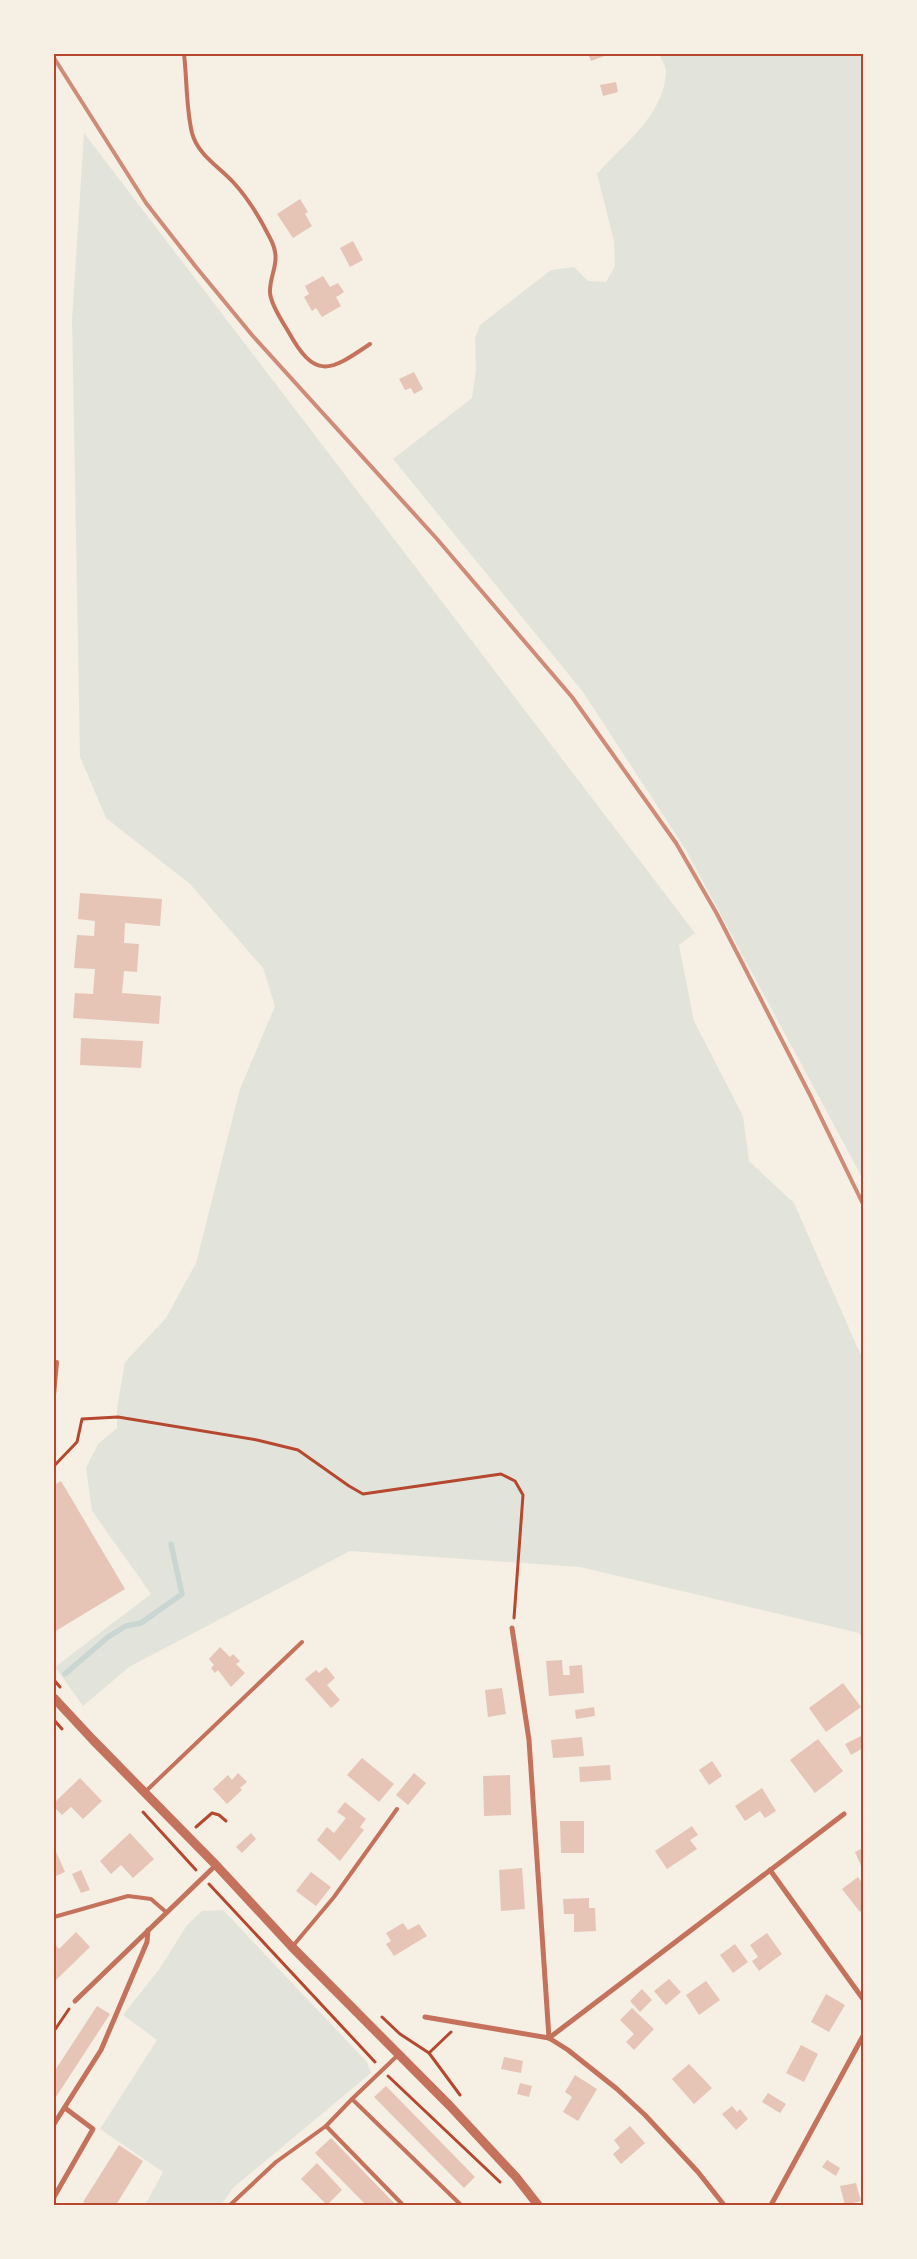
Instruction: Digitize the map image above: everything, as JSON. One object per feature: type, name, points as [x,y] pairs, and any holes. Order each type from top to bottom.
[{"type":"street","points":[[512,1628],[529,1740],[549,2038]]},
{"type":"street","points":[[54,1698],[216,1864],[292,1947],[399,2054],[500,2160],[535,2204]]},
{"type":"street","points":[[549,2038],[844,1814]]},
{"type":"street","points":[[76,2001],[216,1864]]},
{"type":"street","points":[[770,1870],[863,1999]]},
{"type":"street","points":[[54,2124],[101,2050],[147,1942],[148,1930]]},
{"type":"street","points":[[425,2017],[549,2038],[585,2062],[646,2115],[698,2172],[724,2205]]},
{"type":"street","points":[[771,2205],[863,2036]]},
{"type":"street","points":[[54,2197],[93,2129],[65,2108]]},
{"type":"lane","points":[[184,54],[192,134],[203,154],[232,181],[253,206],[272,241],[277,264],[270,294],[299,350],[309,361],[324,367],[341,364],[370,344]]},
{"type":"lane","points":[[54,1395],[56,1362]]},
{"type":"lane","points":[[145,1792],[302,1642]]},
{"type":"lane","points":[[292,1947],[334,1897],[397,1809]]},
{"type":"lane","points":[[54,1917],[128,1896],[151,1899],[166,1912]]},
{"type":"lane","points":[[230,2205],[276,2162],[326,2126],[399,2054]]},
{"type":"lane","points":[[352,2099],[461,2205]]},
{"type":"lane","points":[[326,2126],[403,2205]]},
{"type":"path","points":[[54,1466],[77,1442],[82,1420],[118,1417],[257,1440],[298,1450],[349,1486],[364,1494],[501,1474],[515,1481],[523,1495],[512,1628]]},
{"type":"path","points":[[54,1720],[68,1734]]},
{"type":"path","points":[[138,1807],[382,2070],[503,2185]]},
{"type":"path","points":[[196,1827],[212,1812],[219,1815],[226,1822]]},
{"type":"path","points":[[54,2031],[76,2001]]},
{"type":"path","points":[[429,2053],[450,2032],[454,2022]]},
{"type":"shaded area","points":[[659,54],[863,54],[863,1179],[686,850],[583,692],[393,459],[472,398],[476,370],[475,338],[480,325],[551,270],[574,267],[588,281],[606,282],[615,266],[614,241],[597,174],[630,140],[650,116],[658,102],[664,88],[666,72]]},
{"type":"shaded area","points":[[84,133],[695,933],[679,945],[694,1021],[743,1116],[749,1161],[794,1203],[863,1360],[863,1640],[859,1633],[580,1567],[350,1551],[129,1667],[83,1706],[55,1667],[151,1594],[92,1511],[86,1468],[98,1444],[117,1428],[117,1408],[125,1362],[166,1318],[196,1263],[240,1089],[275,1006],[263,968],[190,884],[106,818],[80,757],[72,319]]},
{"type":"shaded area","points":[[223,1910],[367,2062],[371,2073],[233,2188],[221,2205],[145,2205],[163,2172],[100,2129],[157,2040],[123,2015],[160,1968],[187,1925],[202,1911]]},
{"type":"building","points":[[588,54],[610,54],[591,61]]},
{"type":"building","points":[[616,82],[618,92],[603,96],[600,85]]},
{"type":"building","points":[[300,199],[308,212],[305,214],[312,226],[293,238],[277,214]]},
{"type":"building","points":[[353,241],[363,260],[350,267],[340,248]]},
{"type":"building","points":[[323,276],[330,287],[338,283],[344,292],[336,297],[341,306],[322,317],[316,308],[312,311],[304,297],[309,294],[305,286]]},
{"type":"building","points":[[414,372],[423,389],[414,394],[411,388],[405,390],[399,379]]},
{"type":"building","points":[[80,893],[162,899],[160,926],[125,923],[124,943],[139,944],[137,972],[124,971],[122,993],[161,996],[159,1024],[73,1018],[75,993],[93,994],[95,969],[74,968],[77,935],[94,936],[95,921],[78,919]]},
{"type":"building","points":[[81,1038],[143,1041],[141,1068],[80,1065]]},
{"type":"building","points":[[61,1481],[125,1589],[54,1632],[54,1485]]},
{"type":"building","points":[[220,1647],[230,1657],[233,1654],[240,1661],[236,1664],[245,1673],[231,1687],[218,1670],[215,1673],[211,1668],[214,1665],[209,1659]]},
{"type":"building","points":[[562,1660],[563,1675],[570,1675],[569,1666],[582,1665],[584,1693],[549,1696],[546,1661]]},
{"type":"building","points":[[326,1667],[335,1678],[327,1685],[340,1700],[331,1708],[305,1679],[316,1670],[319,1673]]},
{"type":"building","points":[[843,1683],[861,1707],[826,1732],[809,1708]]},
{"type":"building","points":[[502,1688],[506,1714],[488,1717],[485,1690]]},
{"type":"building","points":[[594,1707],[595,1716],[576,1719],[575,1710]]},
{"type":"building","points":[[863,1735],[863,1748],[851,1755],[845,1744]]},
{"type":"building","points":[[582,1737],[584,1756],[553,1758],[551,1740]]},
{"type":"building","points":[[818,1739],[843,1771],[815,1793],[790,1760]]},
{"type":"building","points":[[362,1758],[394,1784],[379,1802],[347,1775]]},
{"type":"building","points":[[712,1761],[722,1776],[709,1785],[699,1770]]},
{"type":"building","points":[[610,1765],[611,1780],[580,1782],[579,1767]]},
{"type":"building","points":[[238,1773],[247,1782],[240,1788],[242,1790],[227,1804],[213,1789],[228,1775],[232,1780]]},
{"type":"building","points":[[414,1773],[426,1783],[408,1805],[396,1795]]},
{"type":"building","points":[[510,1775],[511,1815],[484,1816],[483,1776]]},
{"type":"building","points":[[80,1778],[102,1801],[83,1819],[71,1807],[62,1815],[54,1807],[54,1803]]},
{"type":"building","points":[[762,1788],[776,1811],[765,1818],[760,1811],[745,1821],[735,1806]]},
{"type":"building","points":[[345,1802],[366,1819],[360,1827],[364,1830],[340,1861],[317,1840],[327,1827],[334,1833],[346,1818],[337,1812]]},
{"type":"building","points":[[560,1821],[584,1821],[584,1853],[561,1853]]},
{"type":"building","points":[[692,1826],[698,1835],[690,1840],[697,1849],[667,1869],[655,1851]]},
{"type":"building","points":[[130,1833],[154,1859],[133,1878],[121,1865],[111,1874],[100,1861]]},
{"type":"building","points":[[251,1833],[256,1839],[242,1853],[236,1847]]},
{"type":"building","points":[[54,1847],[65,1872],[54,1877]]},
{"type":"building","points":[[863,1848],[863,1870],[855,1852]]},
{"type":"building","points":[[522,1868],[525,1909],[501,1911],[499,1870]]},
{"type":"building","points":[[81,1870],[90,1890],[81,1893],[72,1874]]},
{"type":"building","points":[[311,1872],[331,1887],[316,1906],[296,1891]]},
{"type":"building","points":[[858,1877],[863,1884],[863,1909],[860,1912],[842,1889]]},
{"type":"building","points":[[589,1898],[589,1908],[595,1908],[596,1931],[574,1932],[574,1914],[564,1914],[563,1899]]},
{"type":"building","points":[[403,1923],[408,1930],[419,1924],[427,1936],[394,1956],[386,1944],[391,1941],[386,1933]]},
{"type":"building","points":[[76,1932],[90,1947],[54,1982],[54,1943],[59,1949]]},
{"type":"building","points":[[767,1933],[782,1954],[759,1971],[752,1961],[758,1957],[750,1945]]},
{"type":"building","points":[[735,1944],[748,1962],[733,1973],[720,1955]]},
{"type":"building","points":[[669,1979],[681,1992],[666,2005],[654,1991]]},
{"type":"building","points":[[706,1981],[720,2000],[699,2015],[686,1995]]},
{"type":"building","points":[[642,1989],[652,2000],[640,2012],[630,2001]]},
{"type":"building","points":[[826,1994],[845,2005],[829,2032],[811,2022]]},
{"type":"building","points":[[97,2006],[110,2014],[54,2100],[54,2072]]},
{"type":"building","points":[[632,2008],[654,2029],[634,2050],[626,2042],[634,2034],[620,2020]]},
{"type":"building","points":[[801,2045],[818,2054],[804,2082],[786,2073]]},
{"type":"building","points":[[504,2057],[523,2061],[521,2073],[501,2069]]},
{"type":"building","points":[[689,2064],[712,2088],[694,2104],[672,2079]]},
{"type":"building","points":[[575,2075],[597,2089],[578,2121],[563,2112],[572,2097],[565,2092]]},
{"type":"building","points":[[520,2083],[532,2086],[529,2097],[517,2094]]},
{"type":"building","points":[[386,2086],[475,2177],[464,2188],[374,2097]]},
{"type":"building","points":[[768,2093],[786,2104],[780,2113],[762,2102]]},
{"type":"building","points":[[732,2106],[737,2112],[740,2109],[748,2119],[736,2130],[722,2114]]},
{"type":"building","points":[[630,2126],[645,2143],[621,2164],[613,2154],[620,2148],[614,2140]]},
{"type":"building","points":[[331,2138],[396,2205],[366,2205],[315,2153]]},
{"type":"building","points":[[119,2145],[143,2161],[116,2205],[89,2205],[83,2202]]},
{"type":"building","points":[[827,2160],[840,2168],[836,2176],[822,2167]]},
{"type":"building","points":[[317,2163],[342,2190],[327,2205],[301,2179]]},
{"type":"building","points":[[856,2183],[861,2201],[845,2205],[840,2186]]},
{"type":"waterway","points":[[65,1674],[108,1637],[126,1626],[141,1623],[182,1594],[171,1544]]},
{"type":"railway","points":[[54,58],[146,203],[196,267],[252,335],[437,539],[572,697],[676,843],[717,914],[810,1095],[863,1204]]}]
